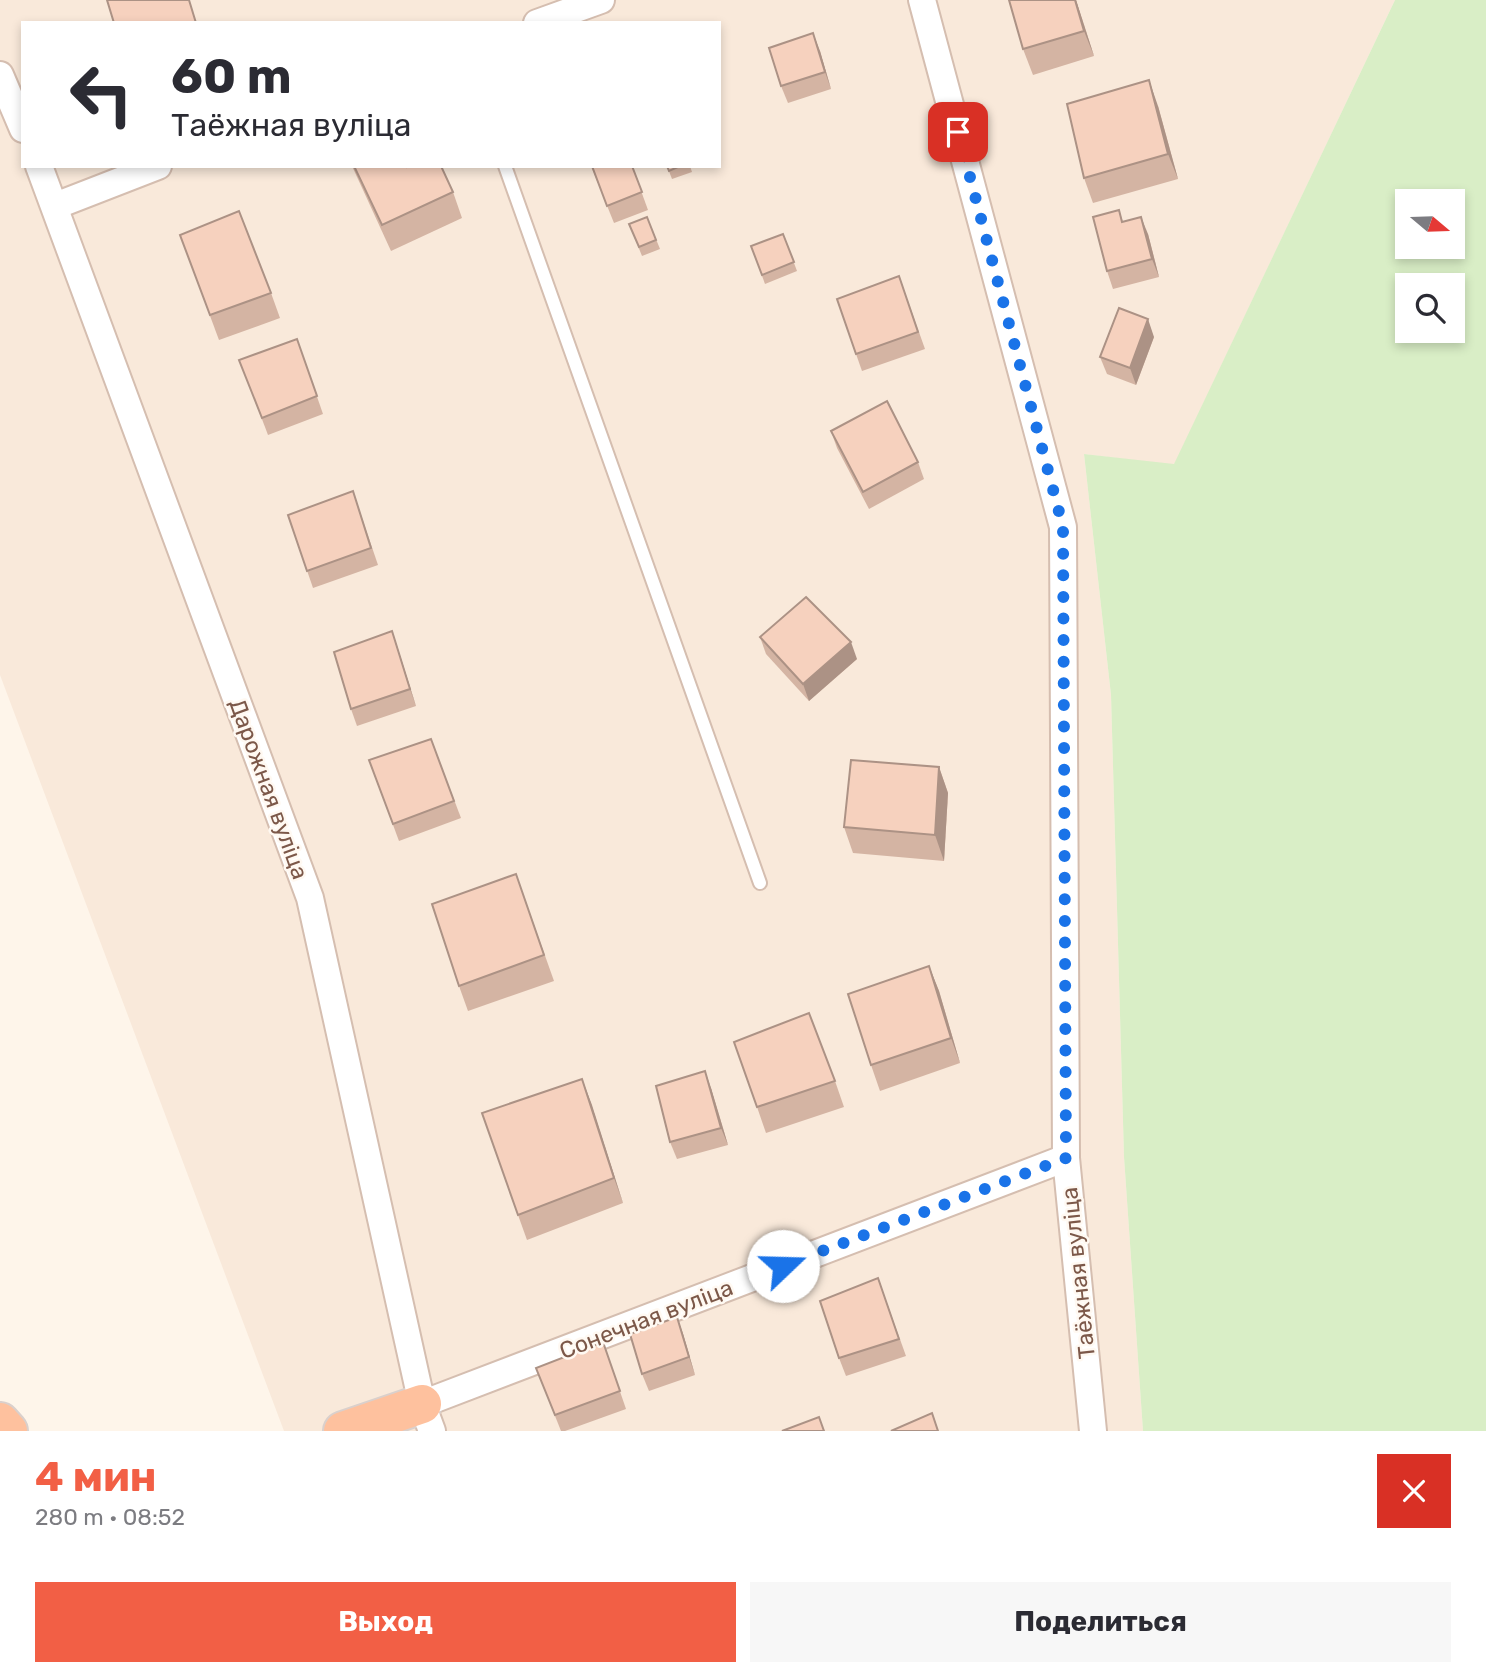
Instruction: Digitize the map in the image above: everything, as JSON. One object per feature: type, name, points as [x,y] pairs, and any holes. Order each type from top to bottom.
[{"type":"highway","points":[[343,1431],[427,1418]]},
{"type":"highway","points":[[0,1422],[8,1431]]},
{"type":"street","points":[[543,21],[601,0]]},
{"type":"street","name":"Таёжная вуліца","points":[[922,0],[1063,527],[1066,1158],[1093,1431]]},
{"type":"street","points":[[0,75],[21,124]]},
{"type":"street","name":"Дарожная вуліца","points":[[39,168],[310,898],[427,1418]]},
{"type":"street","points":[[55,206],[153,168]]},
{"type":"street","name":"Сонечная вуліца","points":[[427,1418],[1066,1158]]},
{"type":"lane","points":[[506,168],[760,883]]},
{"type":"shaded area","points":[[0,0],[1395,0],[1174,465],[1084,454],[1111,695],[1124,1157],[1143,1431],[284,1431],[0,675]]},
{"type":"green space","points":[[1395,0],[1486,0],[1486,1431],[1143,1431],[1124,1157],[1111,695],[1084,454],[1174,464]]},
{"type":"building","points":[[107,0],[189,0],[195,21],[113,21]]},
{"type":"building","points":[[1009,0],[1075,0],[1084,31],[1023,49]]},
{"type":"building","points":[[813,33],[825,72],[781,86],[769,48]]},
{"type":"building","points":[[1149,80],[1168,154],[1084,178],[1067,104]]},
{"type":"building","points":[[355,168],[442,168],[453,192],[382,225]]},
{"type":"building","points":[[593,168],[633,168],[642,192],[607,206]]},
{"type":"building","points":[[1119,210],[1122,222],[1141,217],[1152,259],[1107,271],[1093,217]]},
{"type":"building","points":[[239,211],[271,293],[210,315],[180,235]]},
{"type":"building","points":[[647,217],[656,240],[639,247],[629,224]]},
{"type":"building","points":[[783,234],[794,262],[762,275],[751,246]]},
{"type":"building","points":[[899,276],[918,332],[856,354],[837,299]]},
{"type":"building","points":[[1119,308],[1148,319],[1130,368],[1100,357]]},
{"type":"building","points":[[297,339],[317,396],[262,418],[239,360]]},
{"type":"building","points":[[887,401],[918,462],[863,492],[831,431]]},
{"type":"building","points":[[353,491],[371,548],[307,571],[288,515]]},
{"type":"building","points":[[806,597],[851,642],[803,684],[760,637]]},
{"type":"building","points":[[392,631],[410,689],[351,709],[334,652]]},
{"type":"building","points":[[431,739],[454,801],[393,824],[369,760]]},
{"type":"building","points":[[851,760],[939,767],[935,835],[844,827]]},
{"type":"building","points":[[516,874],[544,955],[459,986],[432,904]]},
{"type":"building","points":[[929,966],[951,1038],[871,1065],[848,994]]},
{"type":"building","points":[[809,1013],[835,1081],[757,1107],[734,1042]]},
{"type":"building","points":[[705,1071],[721,1128],[670,1142],[656,1086]]},
{"type":"building","points":[[582,1079],[614,1178],[518,1215],[482,1113]]},
{"type":"building","points":[[878,1278],[899,1339],[839,1358],[820,1301]]},
{"type":"building","points":[[677,1317],[689,1357],[642,1374],[630,1334]]},
{"type":"building","points":[[603,1342],[620,1391],[555,1415],[536,1368]]},
{"type":"building","points":[[932,1413],[938,1431],[891,1431]]},
{"type":"building","points":[[819,1417],[824,1431],[782,1431]]},
{"type":"route","points":[[783,1266],[1066,1158],[1063,527],[958,132]]}]
